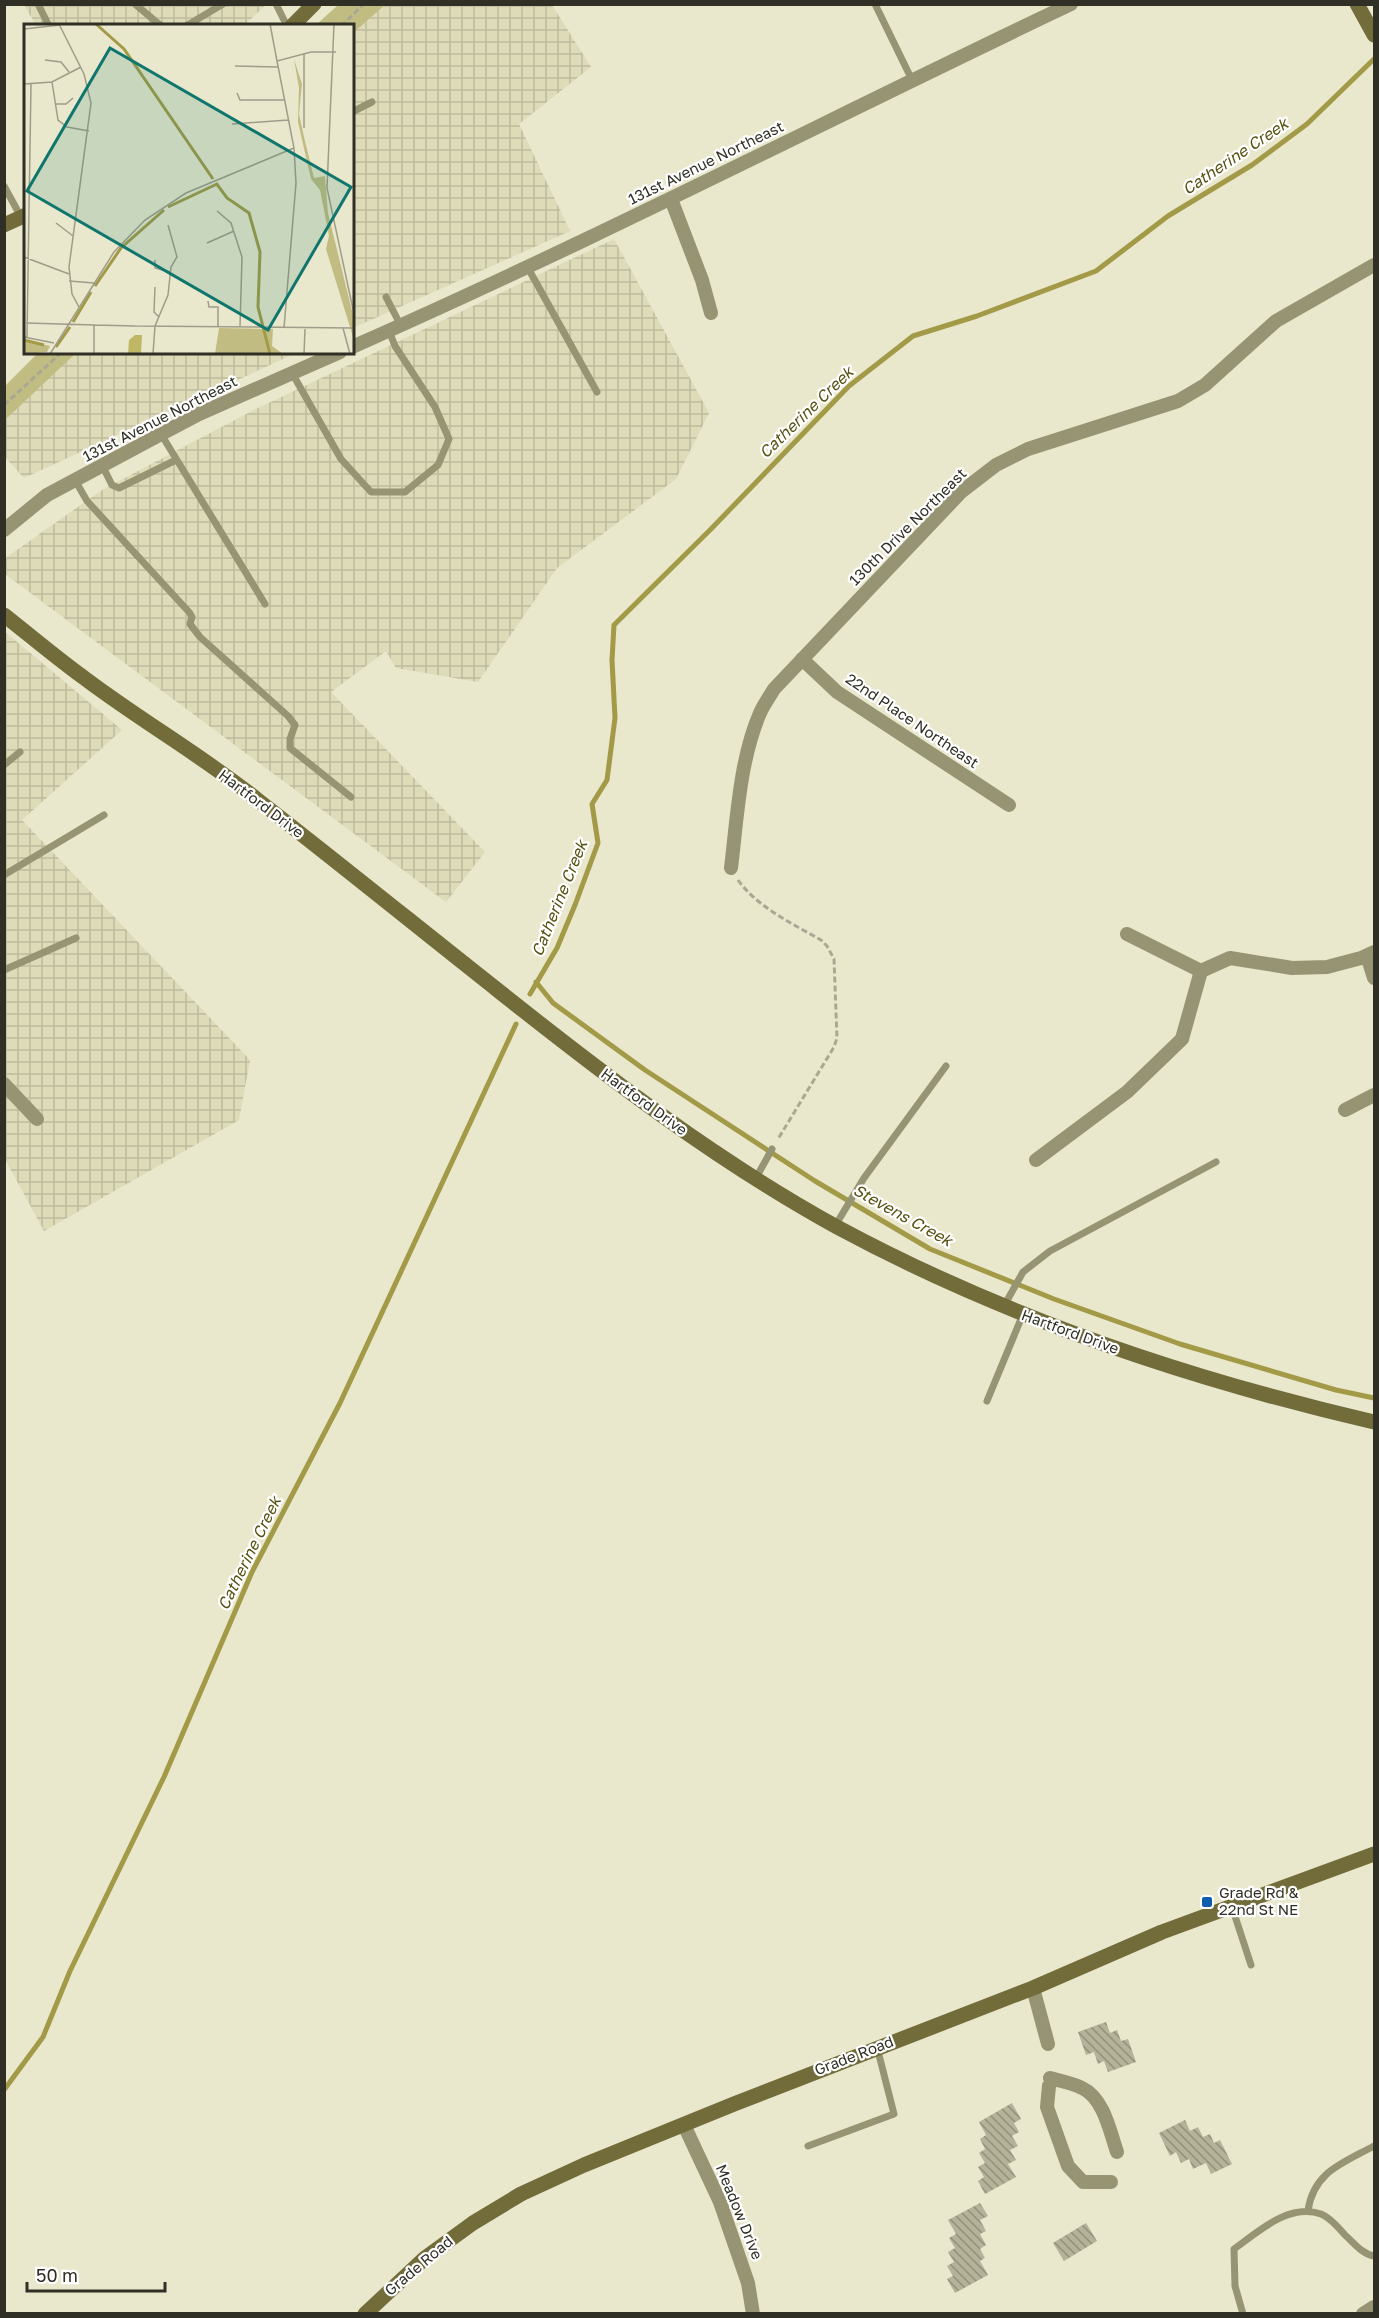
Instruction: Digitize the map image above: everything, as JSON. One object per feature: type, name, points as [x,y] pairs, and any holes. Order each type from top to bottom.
[{"type":"main road","points":[[292,24],[314,4]]},
{"type":"main road","points":[[1359,7],[1374,35]]},
{"type":"main road","points":[[4,225],[23,216]]},
{"type":"main road","name":"Hartford Drive","points":[[4,615],[86,680],[254,797],[549,1031],[651,1108],[756,1178],[839,1219],[926,1272],[1006,1301],[1023,1314],[1098,1344],[1291,1403],[1374,1422]]},
{"type":"main road","name":"Grade Road","points":[[365,2313],[425,2258],[473,2223],[521,2194],[584,2165],[877,2047],[1033,1988],[1162,1932],[1374,1854]]},
{"type":"street","name":"131st Avenue Northeast","points":[[354,346],[528,268],[1062,6]]},
{"type":"street","points":[[671,199],[702,280],[711,313]]},
{"type":"street","name":"130th Drive Northeast","points":[[731,868],[750,742],[760,711],[774,689],[962,492],[996,465],[1028,450],[1178,402],[1205,385],[1276,321],[1374,265]]},
{"type":"street","name":"131st Avenue Northeast","points":[[4,530],[47,495],[102,465],[199,414],[292,373],[317,358],[332,354]]},
{"type":"street","name":"22nd Place Northeast","points":[[802,660],[837,692],[1009,805]]},
{"type":"street","points":[[1127,934],[1201,971]]},
{"type":"street","points":[[1201,971],[1230,958],[1292,968],[1327,967],[1371,954],[1374,978]]},
{"type":"street","points":[[1036,1160],[1127,1092],[1182,1039],[1201,971]]},
{"type":"street","points":[[4,1084],[37,1119]]},
{"type":"street","points":[[1345,1110],[1374,1095]]},
{"type":"street","points":[[1033,1988],[1048,2044]]},
{"type":"street","points":[[1111,2182],[1083,2182],[1068,2166],[1047,2107],[1049,2082],[1083,2088],[1095,2099],[1104,2115],[1117,2152]]},
{"type":"street","name":"Meadow Drive","points":[[684,2125],[720,2202],[748,2283],[753,2313]]},
{"type":"street","points":[[1363,2313],[1374,2307]]},
{"type":"lane","points":[[38,4],[48,24]]},
{"type":"lane","points":[[135,4],[159,24]]},
{"type":"lane","points":[[189,24],[223,4]]},
{"type":"lane","points":[[276,4],[289,24]]},
{"type":"lane","points":[[875,4],[912,80]]},
{"type":"lane","points":[[354,111],[372,102]]},
{"type":"lane","points":[[4,186],[23,216]]},
{"type":"lane","points":[[528,268],[597,392]]},
{"type":"lane","points":[[292,373],[341,459],[370,492],[405,492],[438,465],[449,439],[435,407],[395,346],[395,328],[386,297]]},
{"type":"lane","points":[[161,434],[265,604]]},
{"type":"lane","points":[[102,465],[112,485],[119,488],[176,460]]},
{"type":"lane","points":[[75,480],[87,501],[189,612],[192,617],[190,624],[200,637],[288,716],[295,725],[290,739],[290,748],[351,797]]},
{"type":"lane","points":[[4,765],[20,752]]},
{"type":"lane","points":[[4,875],[104,815]]},
{"type":"lane","points":[[4,970],[76,938]]},
{"type":"lane","points":[[839,1219],[856,1191],[945,1066]]},
{"type":"lane","points":[[756,1178],[772,1149]]},
{"type":"lane","points":[[1006,1301],[1023,1272],[1050,1251],[1216,1162]]},
{"type":"lane","points":[[987,1401],[1023,1314]]},
{"type":"lane","points":[[1232,1906],[1251,1965]]},
{"type":"lane","points":[[808,2146],[894,2114],[877,2047]]},
{"type":"lane","points":[[1308,2211],[1310,2196],[1317,2182],[1332,2169],[1374,2146]]},
{"type":"lane","points":[[1243,2313],[1235,2286],[1234,2249],[1285,2215],[1308,2211],[1323,2214],[1358,2248],[1374,2256]]},
{"type":"path","points":[[343,24],[364,4]]},
{"type":"path","points":[[4,405],[60,354]]},
{"type":"path","points":[[731,868],[743,888],[765,906],[821,940],[834,959],[837,1038],[834,1047],[772,1149]]},
{"type":"shaded area","points":[[338,4],[385,5],[354,32],[354,24],[317,24]]},
{"type":"shaded area","points":[[24,5],[266,5],[245,24],[35,24]]},
{"type":"shaded area","points":[[385,5],[552,5],[591,67],[519,124],[570,231],[354,328],[354,31]]},
{"type":"shaded area","points":[[614,239],[709,413],[676,479],[557,568],[478,682],[396,668],[386,651],[331,692],[485,852],[446,902],[5,574],[4,559],[102,490],[252,411]]},
{"type":"shaded area","points":[[37,354],[75,354],[5,420],[5,386]]},
{"type":"shaded area","points":[[74,354],[294,354],[24,478],[5,457],[5,420]]},
{"type":"shaded area","points":[[4,631],[122,730],[22,820],[250,1060],[239,1120],[44,1231],[5,1159]]},
{"type":"building","points":[[1106,2022],[1110,2033],[1117,2030],[1121,2041],[1128,2039],[1136,2062],[1108,2072],[1104,2061],[1098,2064],[1094,2052],[1086,2055],[1078,2032]]},
{"type":"building","points":[[1012,2103],[1021,2119],[1014,2123],[1019,2132],[1012,2136],[1018,2146],[1010,2150],[1016,2160],[1008,2164],[1016,2177],[985,2194],[978,2181],[984,2177],[978,2167],[985,2163],[979,2153],[985,2149],[980,2139],[986,2135],[979,2122]]},
{"type":"building","points":[[1185,2120],[1190,2131],[1198,2127],[1203,2137],[1210,2134],[1214,2143],[1220,2140],[1232,2164],[1211,2174],[1206,2163],[1193,2169],[1189,2159],[1181,2163],[1176,2152],[1170,2156],[1159,2133]]},
{"type":"building","points":[[980,2203],[988,2216],[980,2220],[986,2231],[980,2234],[986,2245],[980,2249],[985,2258],[980,2261],[988,2275],[955,2293],[947,2279],[953,2276],[947,2266],[954,2262],[948,2252],[955,2248],[949,2238],[956,2234],[948,2220]]},
{"type":"building","points":[[1086,2223],[1097,2241],[1064,2261],[1053,2243]]},
{"type":"waterway","name":"Catherine Creek","points":[[530,994],[557,948],[598,843],[592,804],[607,780],[615,718],[612,660],[614,625],[711,529],[849,386],[913,336],[977,316],[1096,271],[1168,216],[1252,165],[1307,124],[1374,59]]},
{"type":"waterway","name":"Stevens Creek","points":[[536,982],[553,1003],[645,1070],[815,1181],[930,1249],[1054,1299],[1180,1344],[1336,1390],[1374,1398]]},
{"type":"waterway","name":"Catherine Creek","points":[[4,2090],[43,2037],[70,1971],[164,1777],[252,1572],[340,1403],[516,1024]]},
{"type":"place","name":"Grade Rd & 22nd St NE","points":[[1207,1902]]}]
